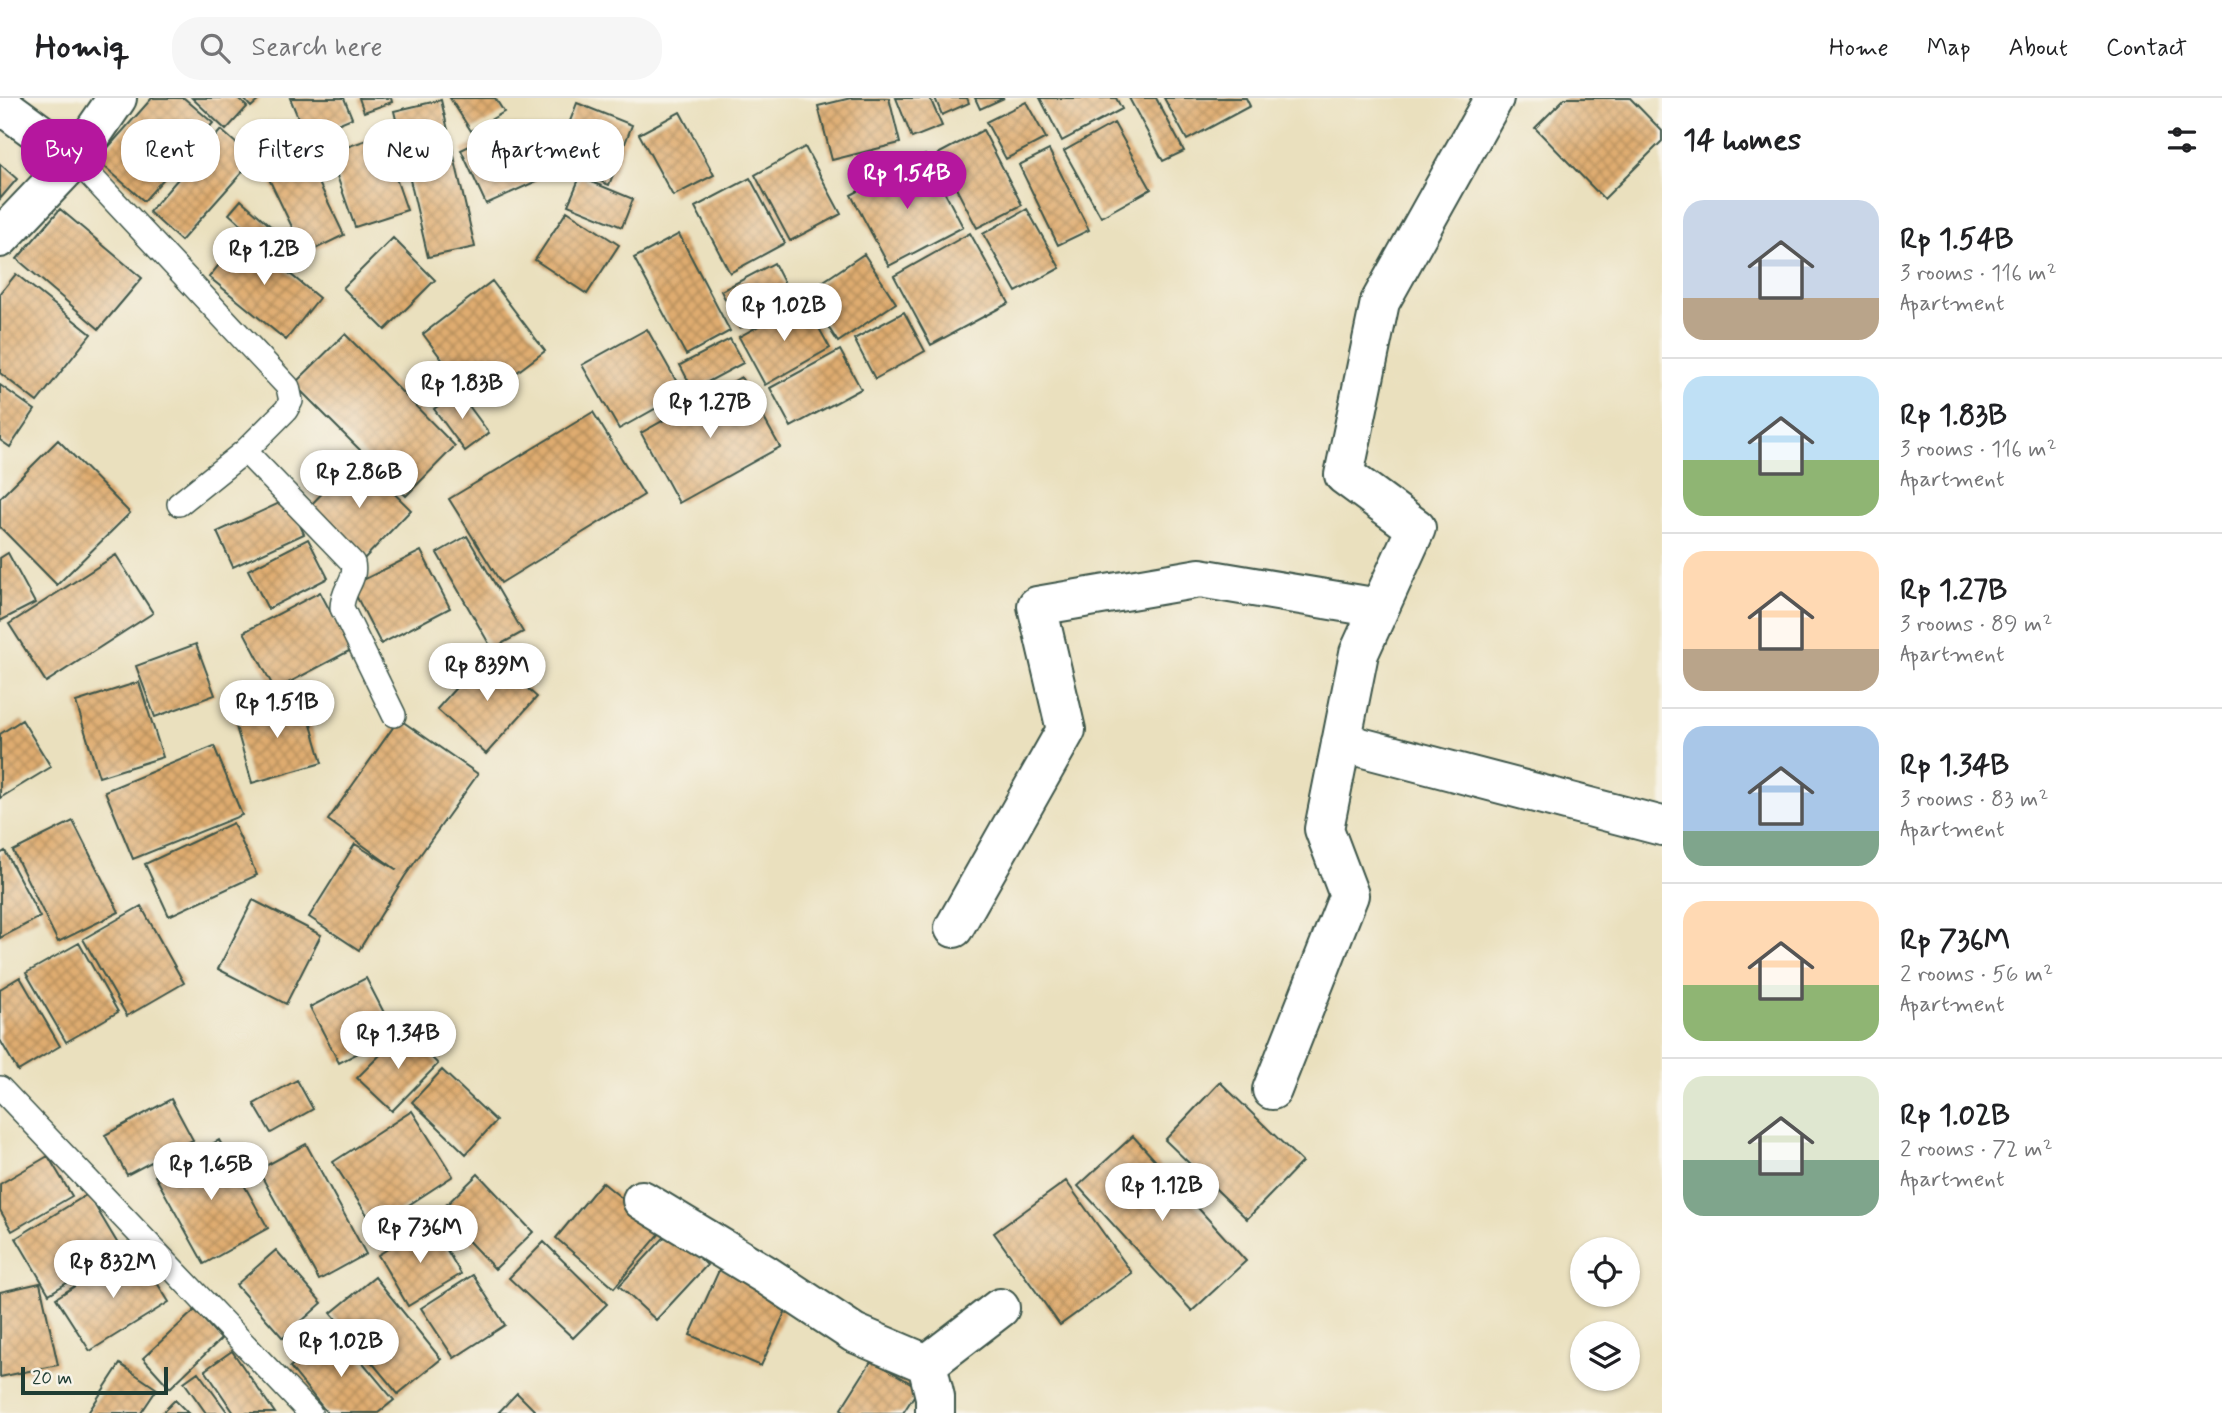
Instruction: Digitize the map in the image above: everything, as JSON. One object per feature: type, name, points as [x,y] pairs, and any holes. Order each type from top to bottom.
[{"type":"street","points":[[103,119],[117,98]]},
{"type":"street","points":[[1272,1090],[1349,895],[1324,829],[1359,653],[1416,528],[1343,475],[1380,302],[1494,98]]},
{"type":"street","points":[[0,104],[21,119]]},
{"type":"street","points":[[0,238],[53,182]]},
{"type":"street","points":[[954,928],[1066,730],[1037,606],[1200,578],[1379,608]]},
{"type":"street","points":[[1341,742],[1662,825]]},
{"type":"street","points":[[642,1200],[766,1275],[854,1333],[927,1364]]},
{"type":"street","points":[[927,1364],[1000,1308]]},
{"type":"street","points":[[927,1364],[935,1397],[935,1413]]},
{"type":"lane","points":[[96,182],[288,387],[291,401],[286,410],[245,451],[179,503]]},
{"type":"lane","points":[[245,451],[353,563],[354,573],[342,597],[342,608],[394,715]]},
{"type":"lane","points":[[0,1088],[310,1413]]},
{"type":"building","points":[[152,98],[184,98],[208,119],[133,119]]},
{"type":"building","points":[[192,98],[238,98],[247,107],[226,130],[220,124],[220,119],[214,119]]},
{"type":"building","points":[[243,98],[261,98],[251,107]]},
{"type":"building","points":[[290,98],[344,98],[352,118],[349,119],[299,119]]},
{"type":"building","points":[[359,98],[391,98],[392,102],[364,112]]},
{"type":"building","points":[[450,98],[495,98],[504,112],[492,119],[467,119],[467,125]]},
{"type":"building","points":[[851,98],[889,98],[900,143],[832,160],[818,106]]},
{"type":"building","points":[[896,98],[930,98],[942,126],[912,138]]},
{"type":"building","points":[[935,98],[967,98],[969,103],[942,115]]},
{"type":"building","points":[[975,98],[1004,98],[980,109]]},
{"type":"building","points":[[1040,98],[1116,98],[1122,109],[1062,141]]},
{"type":"building","points":[[1129,98],[1156,98],[1184,151],[1163,161]]},
{"type":"building","points":[[1164,98],[1246,98],[1250,106],[1187,140]]},
{"type":"building","points":[[1565,98],[1630,98],[1662,131],[1662,141],[1604,199],[1535,128]]},
{"type":"building","points":[[441,100],[445,119],[396,119],[394,111]]},
{"type":"building","points":[[1026,102],[1046,138],[1006,159],[986,122]]},
{"type":"building","points":[[577,103],[617,119],[571,119]]},
{"type":"building","points":[[680,112],[714,175],[673,196],[639,134]]},
{"type":"building","points":[[624,122],[632,125],[624,146]]},
{"type":"building","points":[[1114,123],[1151,189],[1101,217],[1064,151]]},
{"type":"building","points":[[983,130],[1022,205],[977,228],[938,154]]},
{"type":"building","points":[[220,131],[234,141],[234,181],[181,241],[149,212],[175,182],[220,182]]},
{"type":"building","points":[[121,133],[121,181],[107,169],[107,149]]},
{"type":"building","points":[[363,141],[363,182],[397,182],[407,210],[355,227],[339,182],[349,182],[349,146]]},
{"type":"building","points":[[467,147],[467,163],[461,150]]},
{"type":"building","points":[[805,147],[841,214],[790,241],[755,175]]},
{"type":"building","points":[[1049,150],[1089,230],[1058,245],[1019,165]]},
{"type":"building","points":[[453,152],[475,247],[428,257],[411,182],[453,182]]},
{"type":"building","points":[[925,155],[963,227],[889,266],[851,195]]},
{"type":"building","points":[[0,164],[17,179],[0,199]]},
{"type":"building","points":[[750,178],[785,243],[730,273],[695,207]]},
{"type":"building","points":[[122,182],[161,182],[144,201]]},
{"type":"building","points":[[270,182],[319,182],[344,235],[305,254]]},
{"type":"building","points":[[476,182],[535,182],[486,204]]},
{"type":"building","points":[[578,182],[592,182],[633,199],[622,227],[568,205]]},
{"type":"building","points":[[241,200],[300,252],[287,266],[229,214]]},
{"type":"building","points":[[60,209],[142,278],[99,329],[17,259]]},
{"type":"building","points":[[1027,209],[1060,268],[1016,292],[983,234]]},
{"type":"building","points":[[567,211],[619,245],[587,294],[535,260]]},
{"type":"building","points":[[970,233],[1009,303],[931,345],[894,276]]},
{"type":"building","points":[[679,234],[730,331],[686,355],[634,258]]},
{"type":"building","points":[[243,235],[319,298],[286,340],[209,277]]},
{"type":"building","points":[[393,238],[435,280],[385,330],[343,288]]},
{"type":"building","points":[[864,254],[896,303],[838,342],[806,293]]},
{"type":"building","points":[[774,263],[793,300],[740,328],[721,291]]},
{"type":"building","points":[[16,274],[91,334],[37,402],[0,373],[0,294]]},
{"type":"building","points":[[492,281],[545,351],[475,404],[423,334]]},
{"type":"building","points":[[804,301],[830,348],[765,385],[739,337]]},
{"type":"building","points":[[904,312],[925,351],[875,379],[854,339]]},
{"type":"building","points":[[647,329],[683,393],[619,429],[582,365]]},
{"type":"building","points":[[345,334],[455,446],[406,496],[294,384]]},
{"type":"building","points":[[730,339],[743,363],[693,390],[680,365]]},
{"type":"building","points":[[840,350],[861,389],[791,427],[770,388]]},
{"type":"building","points":[[741,377],[780,447],[679,503],[641,433]]},
{"type":"building","points":[[0,385],[35,410],[10,447],[0,440]]},
{"type":"building","points":[[458,391],[489,433],[465,451],[434,409]]},
{"type":"building","points":[[593,412],[644,495],[501,583],[449,499]]},
{"type":"building","points":[[58,440],[130,513],[57,585],[0,527],[0,498]]},
{"type":"building","points":[[357,457],[411,510],[361,562],[307,509]]},
{"type":"building","points":[[288,499],[304,534],[233,567],[217,532]]},
{"type":"building","points":[[467,536],[523,632],[492,649],[437,553]]},
{"type":"building","points":[[308,539],[328,578],[268,609],[248,570]]},
{"type":"building","points":[[421,551],[450,608],[381,644],[351,586]]},
{"type":"building","points":[[8,553],[35,603],[0,621],[0,558]]},
{"type":"building","points":[[116,555],[153,613],[46,682],[9,624]]},
{"type":"building","points":[[320,592],[351,650],[275,690],[244,632]]},
{"type":"building","points":[[196,644],[215,695],[155,717],[136,666]]},
{"type":"building","points":[[487,653],[537,697],[486,754],[437,709]]},
{"type":"building","points":[[139,682],[163,757],[99,777],[76,702]]},
{"type":"building","points":[[303,697],[322,763],[252,783],[233,716]]},
{"type":"building","points":[[399,719],[478,774],[405,876],[359,950],[309,917],[355,844],[397,870],[328,820]]},
{"type":"building","points":[[22,720],[51,767],[0,798],[0,734]]},
{"type":"building","points":[[214,746],[242,815],[133,859],[105,791]]},
{"type":"building","points":[[73,821],[119,912],[58,942],[13,851]]},
{"type":"building","points":[[233,823],[257,875],[169,916],[145,864]]},
{"type":"building","points":[[5,851],[40,917],[0,938],[0,854]]},
{"type":"building","points":[[253,900],[321,935],[286,1004],[218,969]]},
{"type":"building","points":[[141,906],[184,983],[127,1016],[83,939]]},
{"type":"building","points":[[79,943],[118,1012],[66,1042],[26,973]]},
{"type":"building","points":[[20,977],[60,1046],[18,1071],[0,1040],[0,989]]},
{"type":"building","points":[[366,978],[395,1034],[339,1063],[310,1007]]},
{"type":"building","points":[[405,1030],[438,1064],[392,1111],[357,1078]]},
{"type":"building","points":[[442,1070],[496,1121],[466,1154],[412,1102]]},
{"type":"building","points":[[297,1080],[313,1109],[271,1133],[254,1104]]},
{"type":"building","points":[[1220,1082],[1302,1162],[1247,1219],[1165,1140]]},
{"type":"building","points":[[171,1099],[193,1140],[127,1175],[105,1135]]},
{"type":"building","points":[[412,1111],[453,1176],[375,1227],[333,1162]]},
{"type":"building","points":[[1133,1136],[1246,1261],[1192,1311],[1078,1186]]},
{"type":"building","points":[[219,1140],[268,1228],[204,1264],[155,1176]]},
{"type":"building","points":[[306,1144],[366,1254],[319,1280],[258,1170]]},
{"type":"building","points":[[48,1156],[72,1196],[12,1231],[0,1210],[0,1184]]},
{"type":"building","points":[[478,1174],[533,1232],[495,1269],[440,1211]]},
{"type":"building","points":[[1066,1181],[1132,1273],[1060,1325],[994,1233]]},
{"type":"building","points":[[602,1182],[662,1231],[614,1288],[556,1238]]},
{"type":"building","points":[[88,1194],[121,1249],[49,1294],[16,1238]]},
{"type":"building","points":[[431,1223],[461,1274],[408,1306],[378,1255]]},
{"type":"building","points":[[671,1230],[707,1265],[656,1320],[619,1286]]},
{"type":"building","points":[[544,1242],[607,1304],[573,1338],[509,1278]]},
{"type":"building","points":[[135,1248],[169,1302],[90,1351],[56,1298]]},
{"type":"building","points":[[276,1250],[322,1303],[283,1338],[236,1285]]},
{"type":"building","points":[[720,1268],[791,1299],[761,1366],[690,1335]]},
{"type":"building","points":[[473,1275],[505,1325],[454,1358],[421,1308]]},
{"type":"building","points":[[375,1277],[441,1359],[398,1394],[331,1313]]},
{"type":"building","points":[[40,1283],[58,1365],[0,1377],[0,1292]]},
{"type":"building","points":[[195,1310],[221,1339],[170,1388],[143,1358]]},
{"type":"building","points":[[335,1329],[394,1400],[378,1413],[327,1413],[290,1367]]},
{"type":"building","points":[[232,1351],[275,1413],[234,1413],[205,1370]]},
{"type":"building","points":[[872,1360],[919,1388],[903,1413],[848,1413],[841,1409]]},
{"type":"building","points":[[120,1364],[157,1389],[141,1413],[88,1413]]},
{"type":"building","points":[[198,1372],[228,1413],[206,1413],[184,1382]]},
{"type":"building","points":[[517,1393],[537,1413],[498,1413]]},
{"type":"building","points":[[175,1400],[188,1413],[162,1413]]}]
